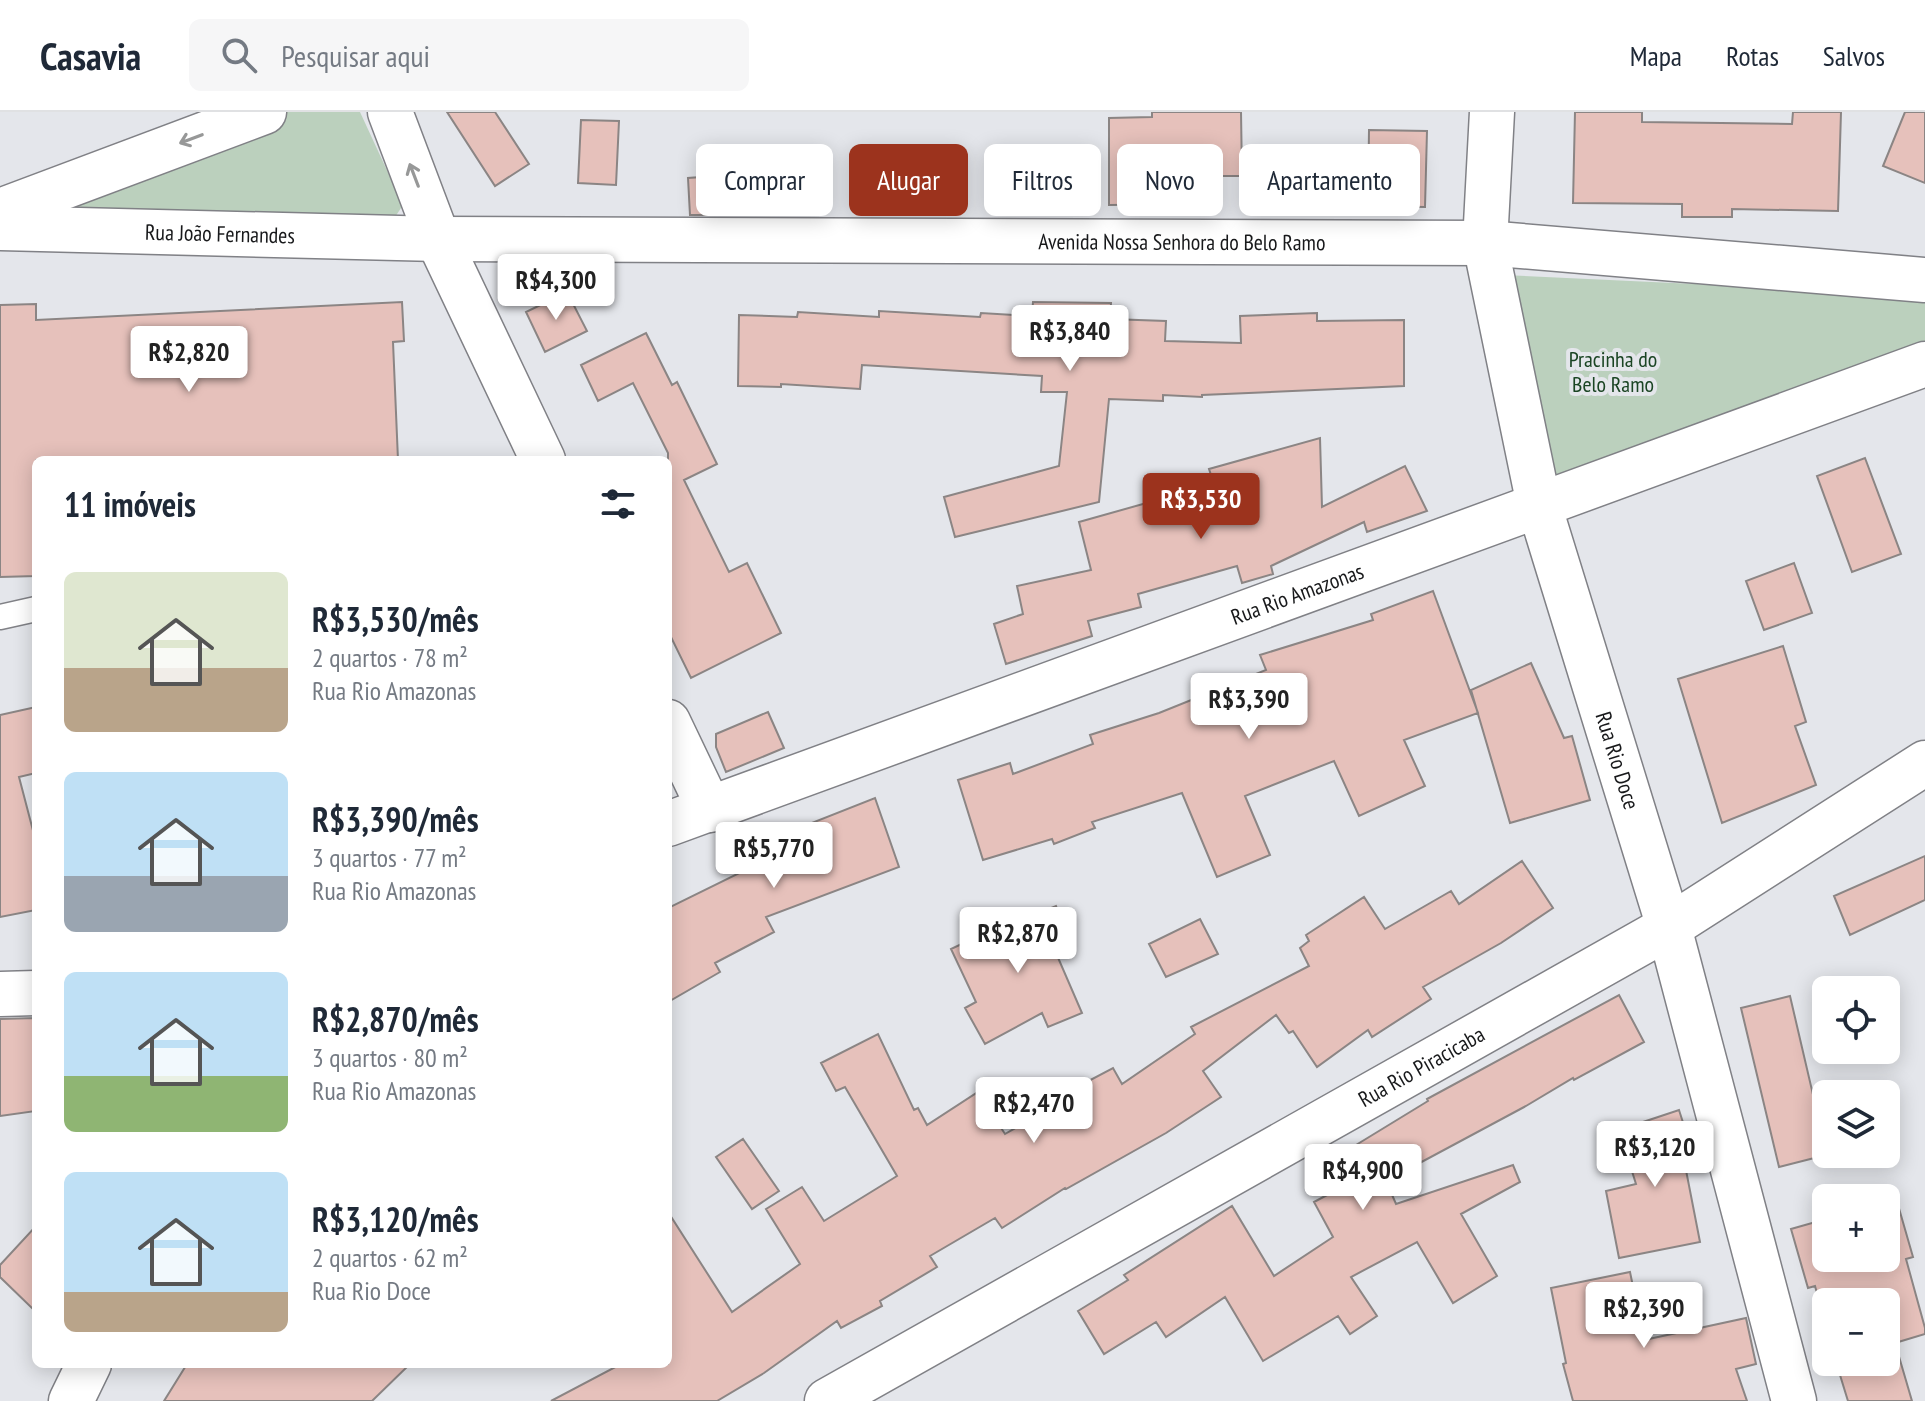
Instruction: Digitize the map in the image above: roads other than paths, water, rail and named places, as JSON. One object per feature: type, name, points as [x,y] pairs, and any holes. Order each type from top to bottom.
[{"type":"street","points":[[0,211],[264,112]]},
{"type":"street","points":[[390,112],[438,239],[541,456]]},
{"type":"street","name":"Rua Rio Doce","points":[[1492,112],[1485,243],[1539,505],[1669,927],[1794,1401]]},
{"type":"street","name":"Rua João Fernandes","points":[[0,228],[438,239]]},
{"type":"street","name":"Avenida Nossa Senhora do Belo Ramo","points":[[438,239],[1485,243],[1925,280]]},
{"type":"street","name":"Rua Rio Amazonas","points":[[672,823],[1925,364]]},
{"type":"street","points":[[672,730],[710,810]]},
{"type":"street","name":"Rua Rio Piracicaba","points":[[827,1401],[1669,927],[1925,763]]},
{"type":"street","points":[[0,994],[32,993]]},
{"type":"street","points":[[71,1401],[87,1368]]},
{"type":"lane","points":[[0,617],[32,610]]},
{"type":"park label","name":"Pracinha do Belo Ramo","points":[[1613,372]]}]
